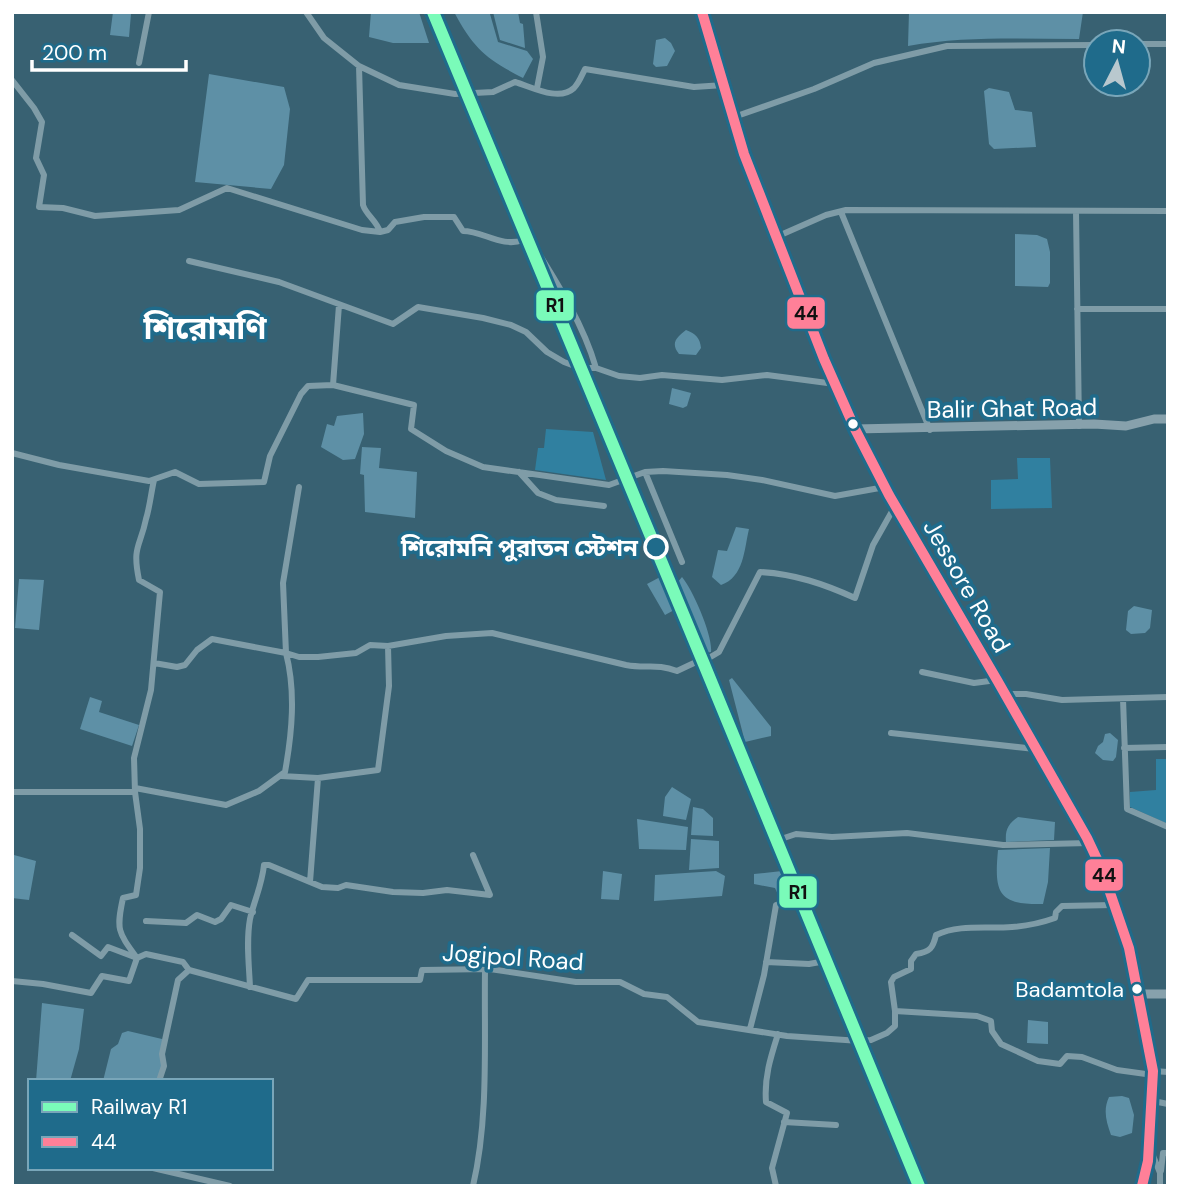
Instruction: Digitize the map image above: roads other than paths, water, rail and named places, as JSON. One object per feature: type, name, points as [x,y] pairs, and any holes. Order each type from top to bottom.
[{"type":"highway","name":"Jessore Road","points":[[702,12],[744,154],[855,430],[895,506],[1005,694],[1103,872],[1129,947],[1153,1073],[1149,1144],[1142,1186]]},
{"type":"street","points":[[139,63],[149,12]]},
{"type":"street","points":[[306,12],[324,38],[359,66],[399,85],[428,91],[494,92],[515,82],[545,93],[566,93],[575,87],[585,69],[694,87],[724,85]]},
{"type":"street","points":[[427,12],[461,93]]},
{"type":"street","points":[[536,12],[542,57],[537,88]]},
{"type":"street","points":[[734,117],[814,89],[874,63],[947,46],[1082,45]]},
{"type":"street","points":[[359,66],[363,205],[377,223],[380,232]]},
{"type":"street","points":[[12,80],[42,122],[36,158],[44,175],[39,207],[63,208],[95,216],[179,210],[227,188],[345,226],[380,232],[388,230],[395,222],[424,217],[454,217],[463,231],[477,231],[486,238],[498,240],[523,240],[525,244],[531,241],[573,313],[591,349],[596,368]]},
{"type":"street","points":[[776,237],[826,215],[881,209],[1168,212]]},
{"type":"street","points":[[1076,211],[1079,425]]},
{"type":"street","points":[[841,212],[930,430]]},
{"type":"street","points":[[189,261],[279,282],[393,324],[418,307],[483,317],[526,332],[547,352],[564,362],[619,376],[640,378],[662,375],[722,380],[767,375],[835,384]]},
{"type":"street","points":[[333,385],[338,305]]},
{"type":"street","points":[[1077,309],[1168,309]]},
{"type":"street","points":[[12,453],[59,466],[149,481],[175,472],[199,484],[264,482],[270,456],[301,394],[309,386],[333,385],[414,405],[411,429],[446,451],[483,467],[609,485],[645,472],[663,471],[727,475],[835,496],[885,487]]},
{"type":"street","name":"Balir Ghat Road","points":[[855,430],[1079,425],[1135,428],[1154,421],[1168,420]]},
{"type":"street","points":[[519,471],[538,493],[556,500],[604,506]]},
{"type":"street","points":[[645,472],[682,562]]},
{"type":"street","points":[[12,981],[91,993],[102,976],[129,981],[137,958],[120,934],[119,916],[123,898],[136,895],[138,881],[140,829],[134,758],[151,690],[160,592],[139,580],[135,559],[154,480]]},
{"type":"street","points":[[12,792],[135,790],[226,804],[259,791],[285,772],[292,715],[283,583],[299,487]]},
{"type":"street","points":[[154,663],[177,667],[186,665],[197,650],[212,639],[299,657],[318,657],[356,653],[370,645],[388,646],[446,636],[492,633],[640,668],[660,665],[677,671],[702,662],[719,652],[760,572],[784,573],[819,582],[855,598],[873,545],[895,506]]},
{"type":"street","points":[[280,776],[318,778],[378,770],[389,686],[388,646]]},
{"type":"street","points":[[922,672],[974,683],[997,680]]},
{"type":"street","points":[[1005,694],[1026,694],[1062,700],[1168,697]]},
{"type":"street","points":[[1124,699],[1127,809],[1168,827]]},
{"type":"street","points":[[891,733],[1036,749]]},
{"type":"street","points":[[1124,748],[1168,747]]},
{"type":"street","points":[[310,882],[318,778]]},
{"type":"street","points":[[784,838],[796,834],[832,837],[907,833],[1003,845],[1089,843]]},
{"type":"street","points":[[250,987],[248,943],[264,866],[268,865],[322,887],[338,888],[346,885],[393,892],[423,893],[447,890],[490,895],[473,855]]},
{"type":"street","points":[[750,1029],[776,905],[794,899]]},
{"type":"street","points":[[146,921],[186,923],[197,915],[215,922],[221,919],[231,905],[253,912]]},
{"type":"street","points":[[1114,905],[1062,906],[1056,912],[1055,918],[1038,923],[1014,927],[949,929],[936,934],[933,947],[926,953],[916,954],[911,961],[911,969],[904,975],[894,977],[891,982],[895,1011],[977,1016],[991,1021],[992,1031],[1001,1044],[1038,1061],[1060,1064],[1067,1056],[1082,1057],[1117,1070],[1168,1072]]},
{"type":"street","name":"Jogipol Road","points":[[72,935],[101,956],[108,947],[137,958],[146,954],[183,962],[189,970],[296,999],[308,980],[420,980],[422,970],[485,970],[576,982],[620,982],[644,994],[667,997],[698,1022],[810,1038],[871,1040],[895,1026],[895,1011]]},
{"type":"street","points":[[766,962],[809,964],[820,961]]},
{"type":"street","points":[[160,1079],[164,1066],[162,1054],[178,980],[189,970]]},
{"type":"street","points":[[473,1186],[484,1076],[485,970]]},
{"type":"street","points":[[1139,995],[1168,995]]},
{"type":"street","points":[[776,1186],[772,1168],[787,1113],[766,1102],[765,1086],[769,1060],[778,1034]]},
{"type":"street","points":[[1153,1101],[1168,1104]]},
{"type":"street","points":[[783,1122],[835,1125]]},
{"type":"street","points":[[1149,1144],[1160,1173]]},
{"type":"street","points":[[1160,1186],[1164,1153],[1168,1153]]},
{"type":"street","points":[[162,1170],[230,1186]]},
{"type":"rail line","name":"R1","points":[[433,12],[919,1186]]},
{"type":"place","name":"শিরোমনি পুরাতন স্টেশন","points":[[656,547]]},
{"type":"place","name":"Badamtola","points":[[1137,989]]},
{"type":"district","name":"শিরোমণি","points":[[205,328]]}]
